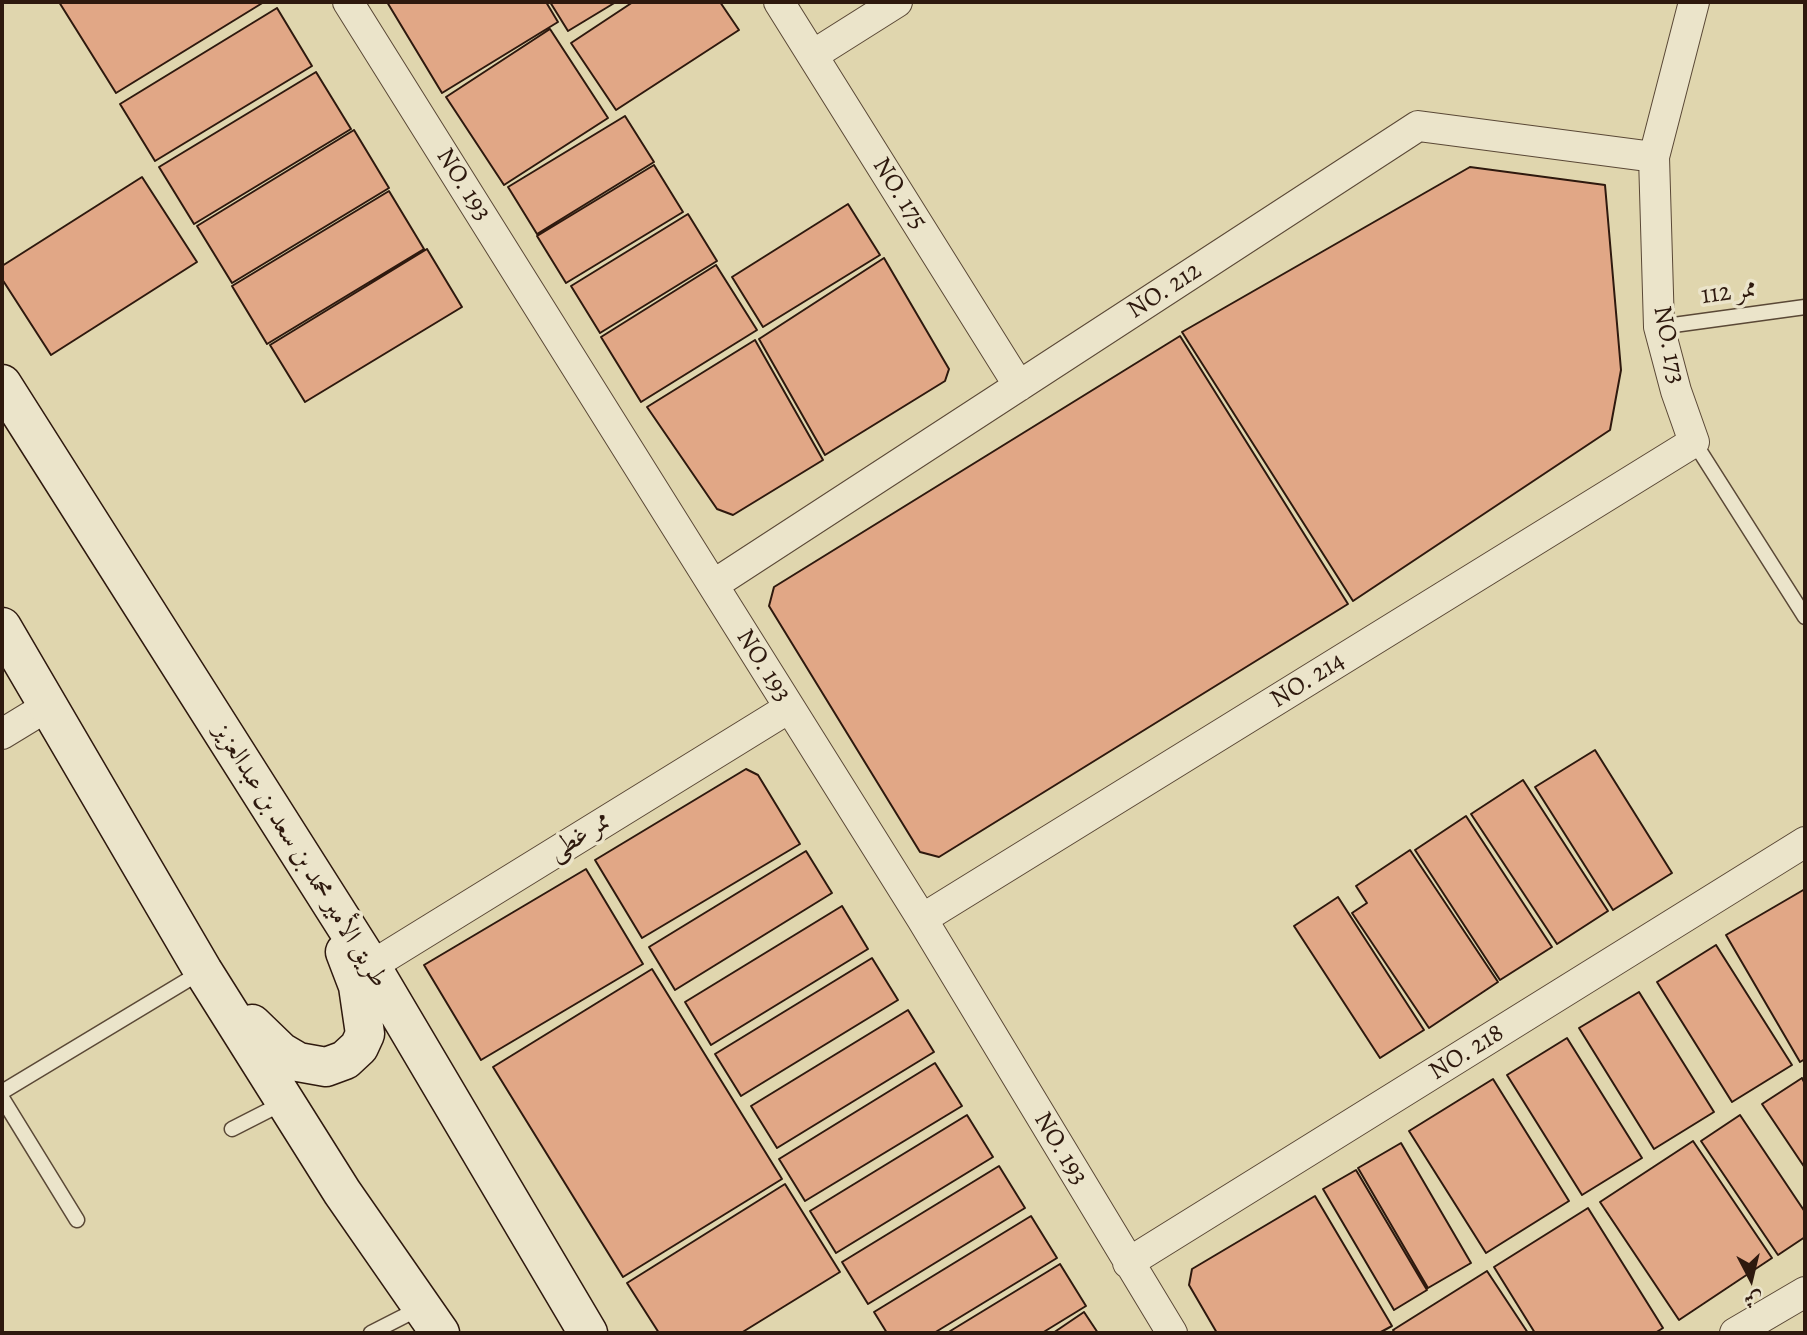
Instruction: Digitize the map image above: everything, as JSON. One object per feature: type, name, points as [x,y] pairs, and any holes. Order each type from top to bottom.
[{"type":"main road","name":"طريق الأمير محمد بن سعد بن عبدالعزيز","points":[[2,384],[371,966],[588,1333]]},
{"type":"main road","points":[[2,627],[209,980],[342,1192],[431,1320]]},
{"type":"main road","points":[[209,980],[281,1052],[298,1062],[326,1067],[345,1060],[359,1047],[365,1034],[358,986],[317,881]]},
{"type":"street","name":"NO. 193","points":[[348,2],[922,919],[1172,1333]]},
{"type":"street","name":"NO. 175","points":[[779,2],[1019,386]]},
{"type":"street","points":[[813,55],[897,2]]},
{"type":"street","name":"NO. 173","points":[[1694,442],[1675,391],[1659,327],[1654,157],[1695,2]]},
{"type":"street","name":"NO. 212","points":[[713,585],[1418,126],[1654,157]]},
{"type":"street","name":"NO. 214","points":[[922,919],[1694,442]]},
{"type":"street","points":[[2,734],[48,706]]},
{"type":"street","name":"ممر غطى","points":[[371,966],[789,708]]},
{"type":"street","name":"NO. 218","points":[[1128,1263],[1805,842]]},
{"type":"street","points":[[1735,1333],[1805,1292]]},
{"type":"lane","name":"ممر 112","points":[[1659,327],[1805,307]]},
{"type":"lane","name":"NO. 173","points":[[1694,442],[1805,617]]},
{"type":"lane","points":[[2,1092],[209,980]]},
{"type":"lane","points":[[2,1098],[77,1220]]},
{"type":"lane","points":[[232,1129],[287,1101]]},
{"type":"lane","points":[[371,1333],[431,1320]]},
{"type":"building","points":[[59,2],[264,2],[116,93]]},
{"type":"building","points":[[387,2],[546,2],[558,22],[442,93]]},
{"type":"building","points":[[550,2],[616,2],[568,31]]},
{"type":"building","points":[[633,2],[720,2],[739,30],[616,110],[571,43]]},
{"type":"building","points":[[277,8],[312,66],[155,161],[120,104]]},
{"type":"building","points":[[550,29],[608,118],[504,185],[446,97]]},
{"type":"building","points":[[316,72],[351,129],[194,224],[159,167]]},
{"type":"building","points":[[625,116],[654,162],[537,234],[508,187]]},
{"type":"building","points":[[354,130],[389,188],[232,283],[197,226]]},
{"type":"building","points":[[654,165],[683,212],[566,283],[537,236]]},
{"type":"building","points":[[1470,167],[1605,185],[1621,370],[1610,430],[1353,601],[1182,332]]},
{"type":"building","points":[[142,177],[197,262],[51,355],[2,279],[2,266]]},
{"type":"building","points":[[389,191],[424,249],[267,344],[232,286]]},
{"type":"building","points":[[848,204],[880,255],[763,327],[732,277]]},
{"type":"building","points":[[688,214],[717,261],[600,333],[571,286]]},
{"type":"building","points":[[427,249],[462,307],[305,402],[270,345]]},
{"type":"building","points":[[884,258],[949,369],[945,381],[825,455],[759,339]]},
{"type":"building","points":[[716,265],[757,330],[641,402],[601,337]]},
{"type":"building","points":[[1180,336],[1348,604],[939,857],[920,852],[769,606],[774,587]]},
{"type":"building","points":[[755,340],[823,460],[733,515],[717,509],[647,407]]},
{"type":"building","points":[[1595,750],[1672,873],[1613,910],[1535,787]]},
{"type":"building","points":[[746,769],[758,775],[800,844],[642,938],[595,860]]},
{"type":"building","points":[[1523,780],[1608,911],[1557,944],[1471,814]]},
{"type":"building","points":[[1466,816],[1552,947],[1500,980],[1415,850]]},
{"type":"building","points":[[1410,850],[1498,982],[1429,1028],[1352,913],[1367,903],[1356,886]]},
{"type":"building","points":[[806,851],[832,893],[675,990],[649,947]]},
{"type":"building","points":[[586,869],[643,964],[481,1060],[424,965]]},
{"type":"building","points":[[1805,889],[1805,1059],[1800,1062],[1726,935]]},
{"type":"building","points":[[1338,897],[1424,1030],[1380,1058],[1294,926]]},
{"type":"building","points":[[842,906],[868,949],[711,1045],[685,1002]]},
{"type":"building","points":[[1716,945],[1792,1065],[1732,1102],[1657,982]]},
{"type":"building","points":[[872,958],[898,1000],[741,1096],[715,1054]]},
{"type":"building","points":[[652,969],[782,1179],[623,1277],[493,1067]]},
{"type":"building","points":[[1639,992],[1714,1112],[1654,1149],[1579,1028]]},
{"type":"building","points":[[908,1010],[934,1052],[777,1148],[751,1106]]},
{"type":"building","points":[[1567,1038],[1642,1158],[1582,1195],[1507,1075]]},
{"type":"building","points":[[935,1063],[962,1106],[805,1201],[779,1159]]},
{"type":"building","points":[[1802,1078],[1805,1084],[1805,1168],[1762,1104]]},
{"type":"building","points":[[1493,1079],[1569,1201],[1486,1253],[1409,1131]]},
{"type":"building","points":[[967,1115],[993,1157],[836,1253],[810,1211]]},
{"type":"building","points":[[1740,1115],[1805,1212],[1805,1237],[1778,1255],[1701,1141]]},
{"type":"building","points":[[1693,1141],[1772,1258],[1679,1320],[1600,1202]]},
{"type":"building","points":[[1401,1143],[1471,1263],[1428,1288],[1358,1168]]},
{"type":"building","points":[[999,1166],[1025,1208],[868,1304],[842,1262]]},
{"type":"building","points":[[1356,1170],[1427,1290],[1394,1310],[1323,1189]]},
{"type":"building","points":[[785,1184],[840,1272],[741,1333],[659,1333],[627,1283]]},
{"type":"building","points":[[1315,1196],[1392,1326],[1379,1333],[1217,1333],[1189,1285],[1192,1269]]},
{"type":"building","points":[[1588,1208],[1663,1328],[1655,1333],[1535,1333],[1494,1267]]},
{"type":"building","points":[[1031,1216],[1057,1258],[934,1333],[887,1333],[874,1312]]},
{"type":"building","points":[[1060,1264],[1086,1306],[1042,1333],[947,1333]]},
{"type":"building","points":[[1487,1271],[1528,1333],[1395,1333],[1393,1330]]},
{"type":"building","points":[[1084,1312],[1098,1333],[1053,1333]]}]
